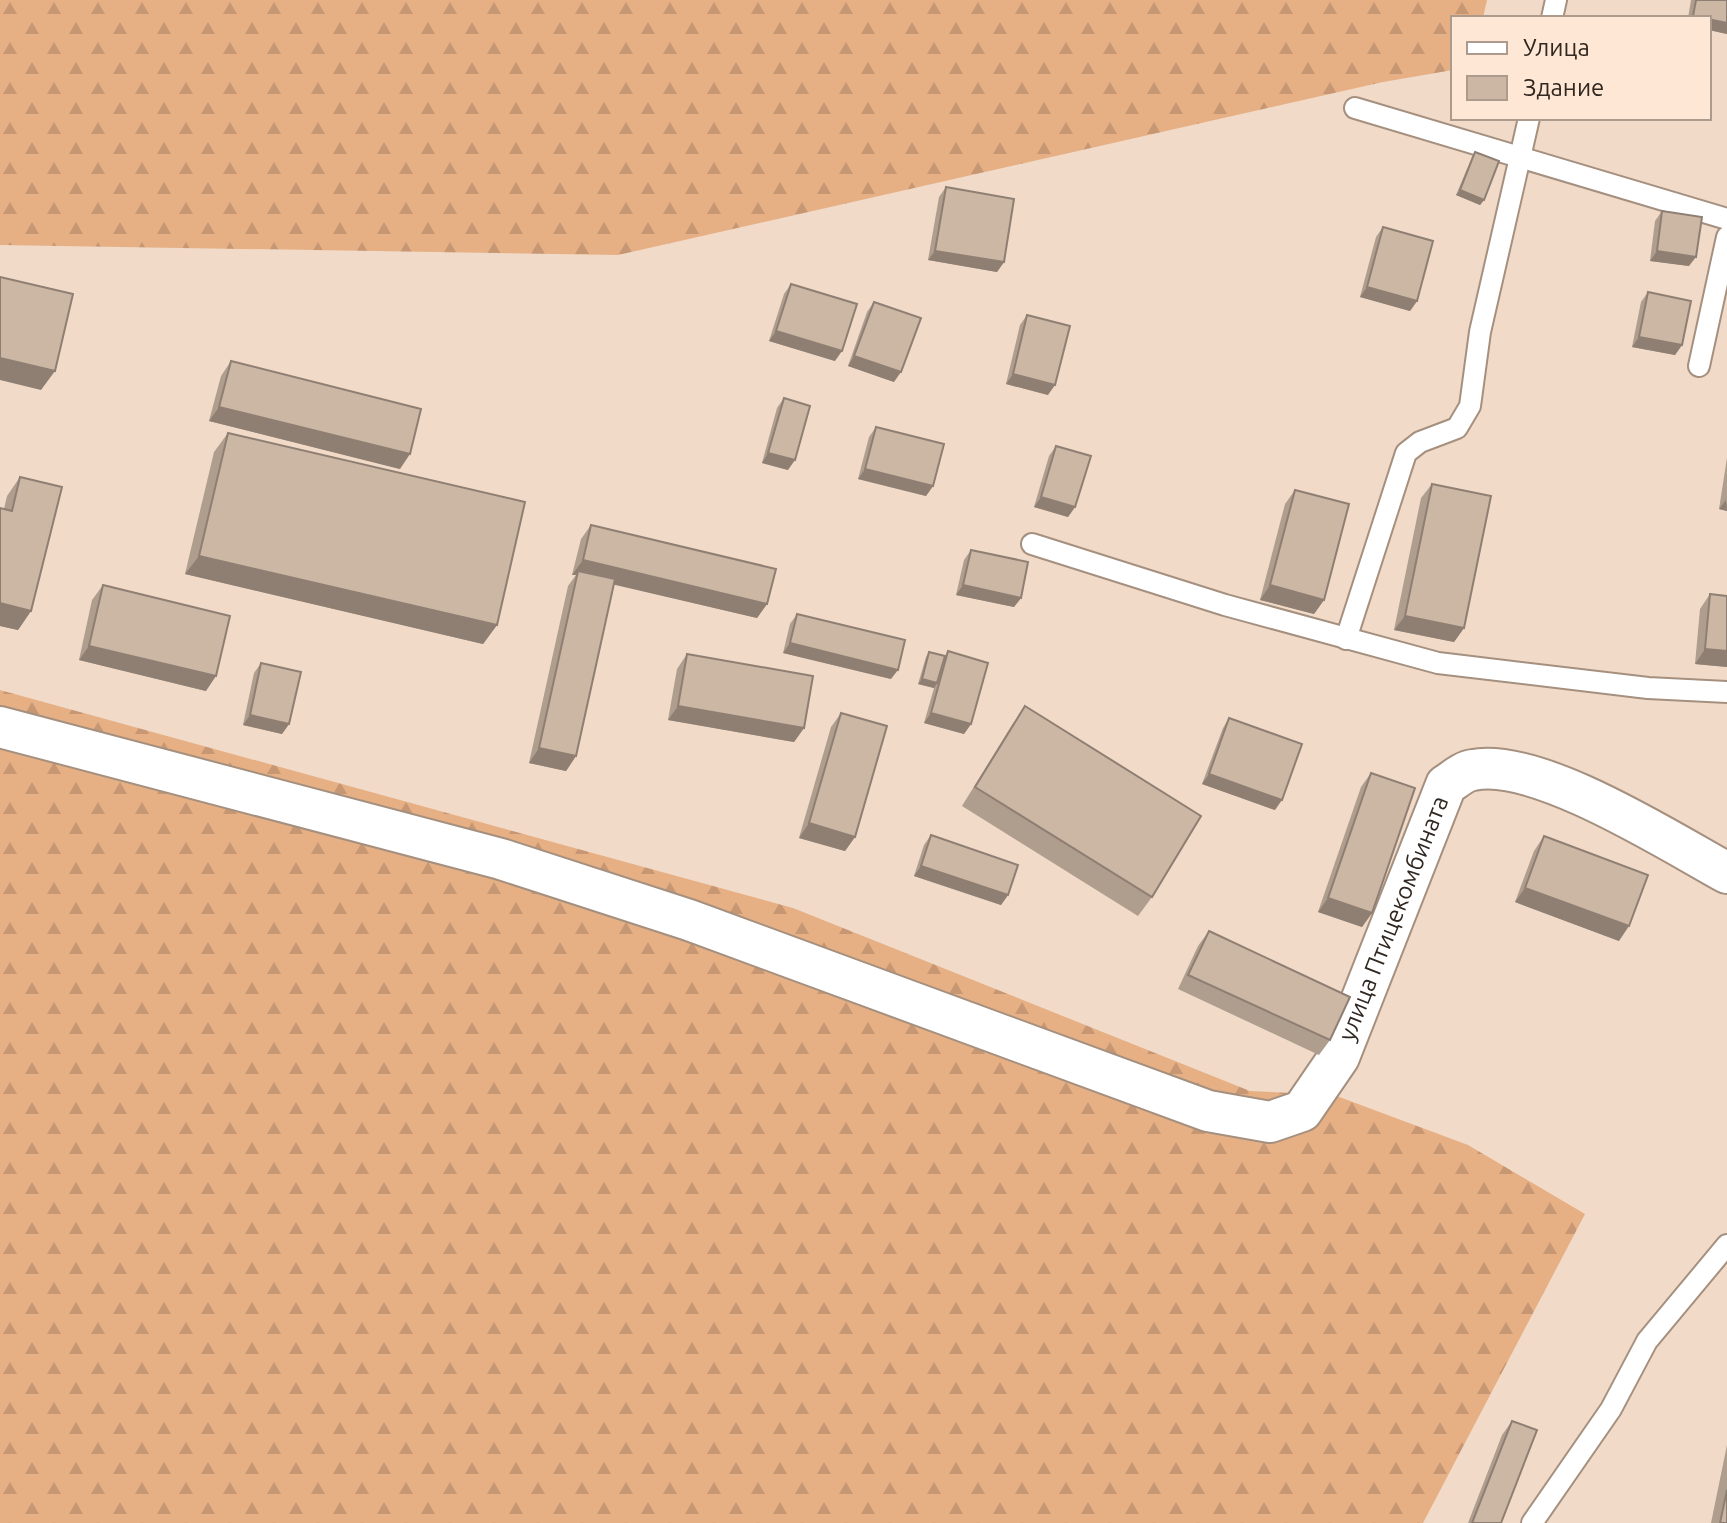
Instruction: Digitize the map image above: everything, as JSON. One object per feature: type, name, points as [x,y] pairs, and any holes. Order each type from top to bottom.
[{"type":"street","name":"улица Птицекомбината","points":[[0,727],[501,859],[717,930],[1208,1111],[1270,1122],[1302,1111],[1339,1057],[1446,785],[1471,770],[1512,769],[1610,808],[1727,873]]},
{"type":"lane","points":[[1355,108],[1727,219]]},
{"type":"lane","points":[[1346,639],[1406,453],[1420,442],[1457,428],[1470,406],[1480,332],[1529,120]]},
{"type":"lane","points":[[1699,366],[1727,237]]},
{"type":"lane","points":[[1032,544],[1346,639],[1438,663],[1648,688],[1727,692]]},
{"type":"lane","points":[[1532,1523],[1611,1409],[1647,1341],[1727,1245]]},
{"type":"green space","points":[[0,0],[1487,0],[1483,16],[1451,16],[1451,70],[1383,82],[618,255],[0,245]]},
{"type":"green space","points":[[0,690],[793,908],[1250,1091],[1334,1095],[1468,1145],[1585,1214],[1423,1523],[0,1523]]},
{"type":"building","points":[[1696,0],[1727,0],[1727,23],[1711,20],[1711,16],[1693,16]]},
{"type":"building","points":[[1475,152],[1499,161],[1484,200],[1460,190]]},
{"type":"building","points":[[946,187],[1014,199],[1004,262],[935,251]]},
{"type":"building","points":[[1662,211],[1702,217],[1696,257],[1657,251]]},
{"type":"building","points":[[1383,227],[1433,241],[1417,301],[1367,287]]},
{"type":"building","points":[[0,277],[73,294],[55,371],[0,358]]},
{"type":"building","points":[[791,284],[857,304],[842,351],[776,331]]},
{"type":"building","points":[[1648,292],[1691,301],[1682,345],[1639,337]]},
{"type":"building","points":[[874,302],[921,318],[901,372],[854,356]]},
{"type":"building","points":[[1027,315],[1070,326],[1055,385],[1013,374]]},
{"type":"building","points":[[231,361],[421,409],[410,454],[219,407]]},
{"type":"building","points":[[784,398],[810,406],[795,460],[768,453]]},
{"type":"building","points":[[876,427],[944,444],[933,486],[865,469]]},
{"type":"building","points":[[228,433],[525,502],[497,625],[199,556]]},
{"type":"building","points":[[1056,446],[1091,456],[1075,507],[1041,497]]},
{"type":"building","points":[[20,477],[62,487],[31,611],[0,603],[0,508],[12,511]]},
{"type":"building","points":[[1432,484],[1491,496],[1464,628],[1405,616]]},
{"type":"building","points":[[1295,490],[1349,504],[1324,600],[1270,585]]},
{"type":"building","points":[[591,525],[776,569],[767,604],[583,560]]},
{"type":"building","points":[[971,550],[1028,562],[1021,598],[963,585]]},
{"type":"building","points":[[578,571],[615,579],[576,756],[539,748]]},
{"type":"building","points":[[103,585],[230,616],[216,676],[89,646]]},
{"type":"building","points":[[1710,594],[1727,596],[1727,651],[1705,649]]},
{"type":"building","points":[[797,614],[905,640],[898,670],[790,643]]},
{"type":"building","points":[[948,651],[988,663],[971,724],[931,713]]},
{"type":"building","points":[[929,652],[945,656],[937,683],[922,679]]},
{"type":"building","points":[[687,654],[813,676],[804,728],[678,706]]},
{"type":"building","points":[[261,663],[301,672],[289,724],[250,715]]},
{"type":"building","points":[[1025,706],[1201,816],[1152,897],[975,787]]},
{"type":"building","points":[[841,713],[887,726],[855,837],[809,823]]},
{"type":"building","points":[[1229,718],[1302,744],[1282,800],[1209,774]]},
{"type":"building","points":[[1371,773],[1415,788],[1372,913],[1328,898]]},
{"type":"building","points":[[931,835],[1018,865],[1008,895],[921,866]]},
{"type":"building","points":[[1544,836],[1648,875],[1629,926],[1525,888]]},
{"type":"building","points":[[1209,931],[1350,997],[1330,1040],[1188,975]]},
{"type":"building","points":[[1512,1421],[1537,1430],[1501,1523],[1472,1523]]},
{"type":"building","points":[[1727,1490],[1727,1523],[1720,1523]]}]
